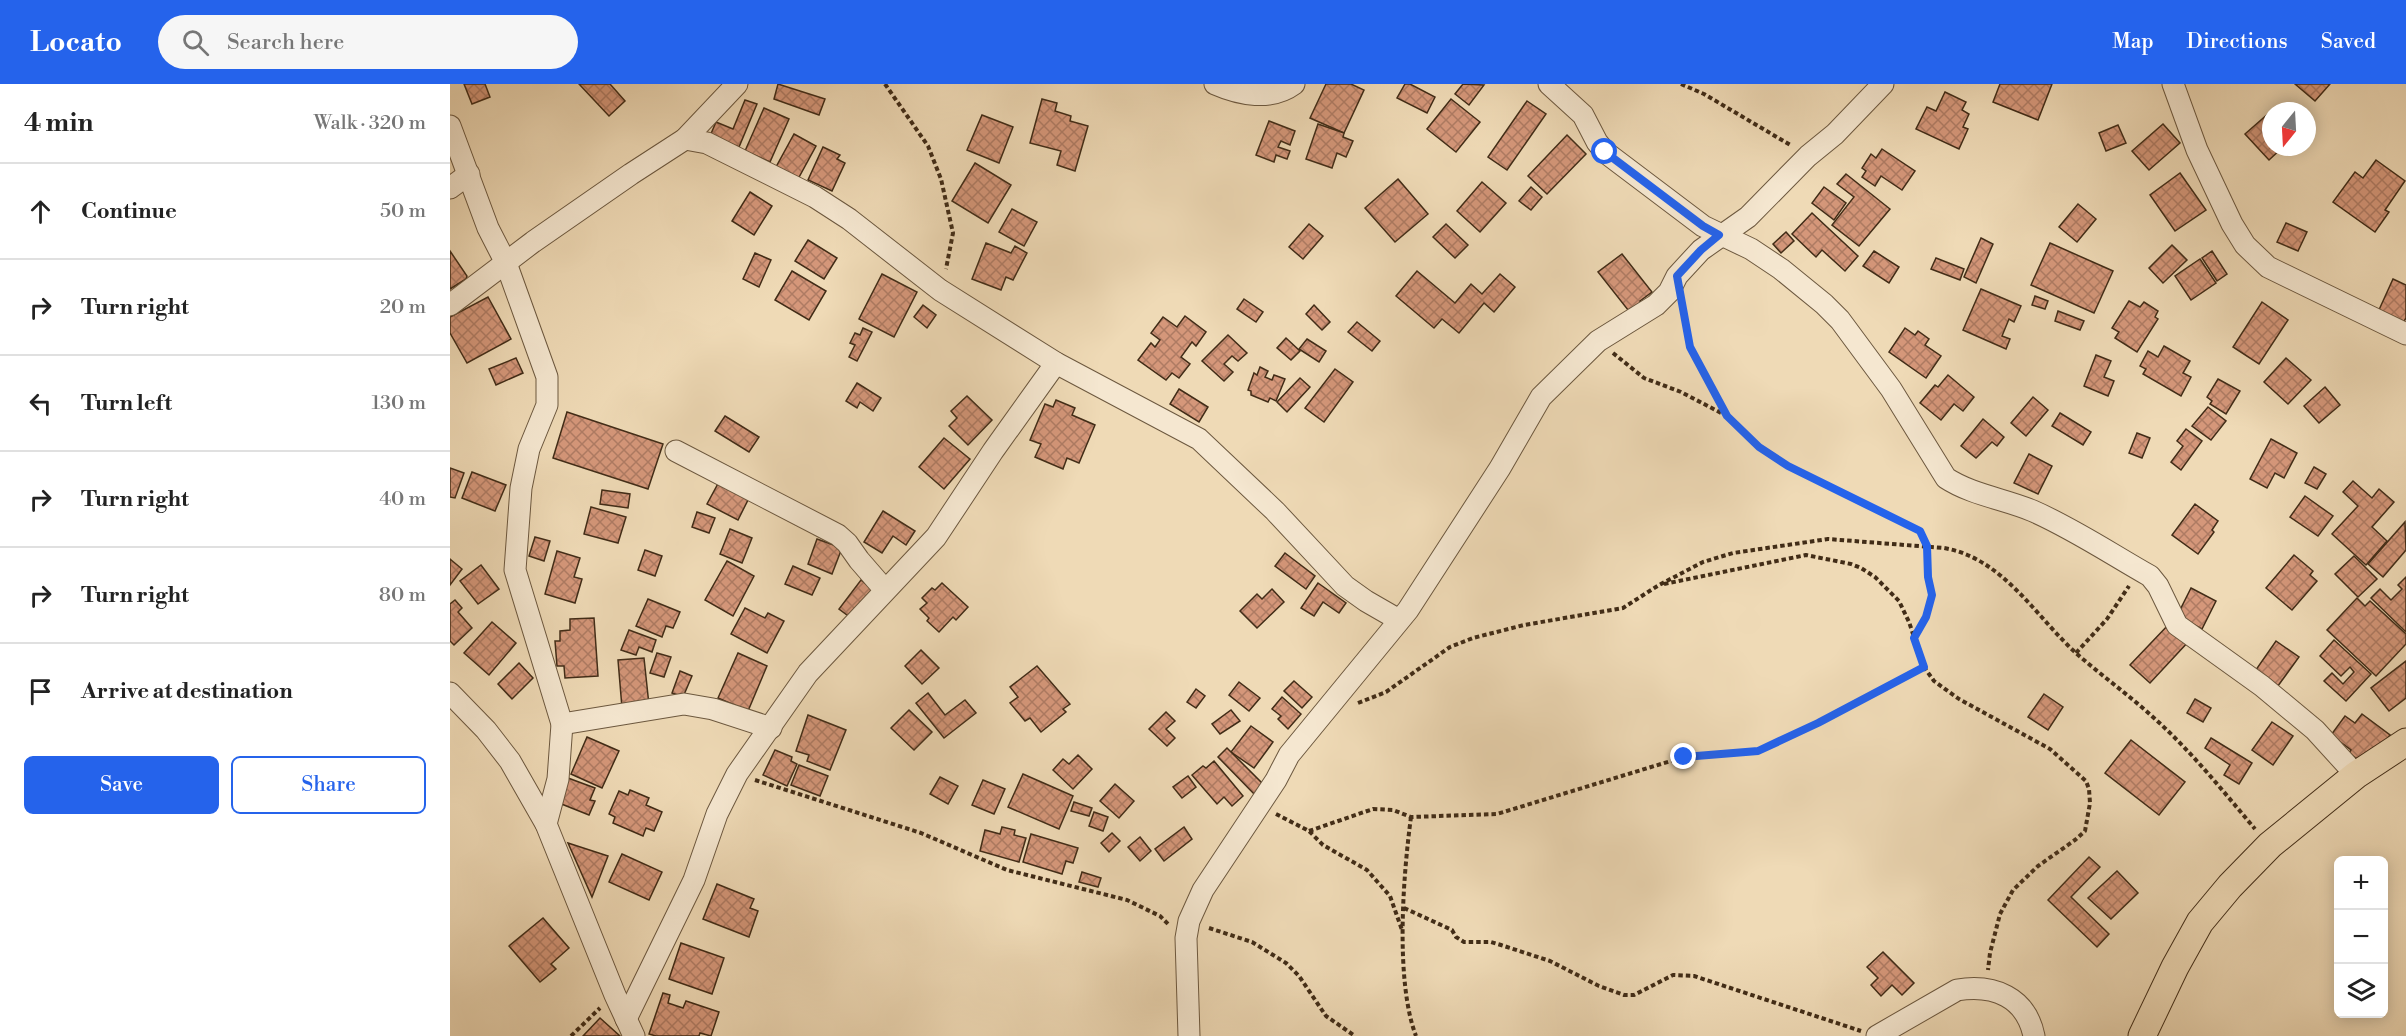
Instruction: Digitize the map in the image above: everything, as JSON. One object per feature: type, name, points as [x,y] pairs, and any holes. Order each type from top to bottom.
[{"type":"main road","points":[[2142,1036],[2175,967],[2200,922],[2230,886],[2270,845],[2356,775],[2406,742]]},
{"type":"street","points":[[450,305],[631,174],[686,139],[737,84]]},
{"type":"street","points":[[1215,84],[1240,93],[1255,95],[1284,91],[1294,84]]},
{"type":"street","points":[[1549,84],[1583,115],[1605,152],[1703,226],[1751,249],[1781,268],[1840,320],[1891,389],[1946,478],[2031,510],[2077,532],[2155,581],[2177,625],[2262,686],[2315,730],[2356,775]]},
{"type":"street","points":[[1189,1036],[1187,930],[1203,890],[1259,806],[1289,755],[1399,621],[1500,468],[1541,397],[1598,341],[1656,305],[1669,292],[1677,276],[1701,250],[1719,235],[1748,217],[1808,156],[1836,134],[1883,84]]},
{"type":"street","points":[[2173,84],[2197,150],[2232,224],[2245,245],[2268,267],[2406,334]]},
{"type":"street","points":[[450,126],[488,228],[506,263],[547,377],[547,405],[529,449],[520,488],[515,570],[562,724],[558,779],[546,824]]},
{"type":"street","points":[[686,139],[707,143],[815,197],[849,219],[940,290],[1056,363],[1200,439],[1275,511],[1345,586],[1399,621]]},
{"type":"street","points":[[450,188],[469,174]]},
{"type":"street","points":[[630,1028],[694,880],[717,814],[737,774],[808,673],[936,537],[993,451],[1056,363]]},
{"type":"street","points":[[676,451],[838,535],[885,590]]},
{"type":"street","points":[[450,693],[486,730],[510,761],[546,824],[630,1028]]},
{"type":"street","points":[[562,724],[684,704],[713,709],[771,728]]},
{"type":"street","points":[[1871,1034],[1957,990],[1986,989],[2004,993],[2026,1012],[2032,1023],[2034,1036]]},
{"type":"path","points":[[885,84],[928,146],[941,179],[953,232],[940,290]]},
{"type":"path","points":[[1681,84],[1704,94],[1808,156]]},
{"type":"path","points":[[1677,276],[1690,347],[1727,416]]},
{"type":"path","points":[[1598,341],[1644,378],[1682,392],[1727,416],[1759,447],[1788,466],[1920,531],[1927,546],[1928,577],[1932,595],[1926,617],[1914,638]]},
{"type":"path","points":[[1321,716],[1386,692],[1450,647],[1524,625],[1623,608],[1659,585],[1703,562],[1733,553],[1828,539],[1927,546],[1960,551],[1998,575],[2027,601],[2076,653],[2154,718],[2186,749],[2270,845]]},
{"type":"path","points":[[1659,585],[1772,563],[1794,556],[1819,556],[1851,564],[1875,577],[1899,601],[1924,667],[1934,681],[1959,699],[2050,749],[2086,781],[2090,789],[2090,803],[2085,831],[2038,866],[2013,890],[2000,914],[1990,953],[1986,989]]},
{"type":"path","points":[[2076,653],[2107,619],[2139,570]]},
{"type":"path","points":[[1309,831],[1373,808],[1393,810],[1411,817],[1497,814],[1684,757],[1758,751],[1818,723],[1924,667]]},
{"type":"path","points":[[737,774],[921,833],[1007,870],[1127,900],[1187,930],[1252,942],[1275,954],[1299,976],[1326,1016],[1355,1036]]},
{"type":"path","points":[[1259,806],[1309,831],[1323,844],[1367,870],[1386,890],[1404,934]]},
{"type":"path","points":[[1411,817],[1404,934],[1407,1002],[1416,1036]]},
{"type":"path","points":[[1404,908],[1452,930],[1456,937],[1464,942],[1491,942],[1550,961],[1599,987],[1624,995],[1634,995],[1672,975],[1694,976],[1871,1034]]},
{"type":"path","points":[[571,1036],[615,995]]},
{"type":"building","points":[[464,84],[485,84],[490,97],[472,104]]},
{"type":"building","points":[[579,84],[610,84],[625,101],[609,116]]},
{"type":"building","points":[[778,84],[825,99],[819,115],[774,99]]},
{"type":"building","points":[[1326,84],[1351,84],[1364,90],[1344,133],[1310,118]]},
{"type":"building","points":[[1405,84],[1410,84],[1435,97],[1427,113],[1397,98]]},
{"type":"building","points":[[1463,84],[1484,85],[1469,105],[1455,94]]},
{"type":"building","points":[[2000,84],[2052,84],[2038,120],[1993,102]]},
{"type":"building","points":[[2295,84],[2330,84],[2315,101]]},
{"type":"building","points":[[1945,92],[1966,102],[1962,110],[1969,114],[1963,127],[1968,129],[1959,149],[1916,129],[1927,107],[1936,111]]},
{"type":"building","points":[[1042,99],[1057,103],[1055,111],[1071,116],[1070,121],[1088,126],[1075,171],[1057,165],[1061,151],[1030,143]]},
{"type":"building","points":[[1451,99],[1480,122],[1456,152],[1427,129]]},
{"type":"building","points":[[745,100],[757,104],[739,147],[710,136],[716,122],[733,129]]},
{"type":"building","points":[[1527,101],[1546,114],[1507,170],[1488,157]]},
{"type":"building","points":[[764,108],[789,119],[770,162],[745,151]]},
{"type":"building","points":[[982,115],[1013,127],[999,163],[967,150]]},
{"type":"building","points":[[2262,119],[2262,152],[2245,134]]},
{"type":"building","points":[[1269,121],[1295,131],[1290,145],[1281,141],[1278,147],[1290,151],[1287,159],[1276,155],[1274,162],[1256,155]]},
{"type":"building","points":[[1318,124],[1344,133],[1343,137],[1353,141],[1346,157],[1337,153],[1332,168],[1306,159]]},
{"type":"building","points":[[2163,124],[2180,143],[2149,170],[2132,151]]},
{"type":"building","points":[[2118,125],[2126,143],[2106,151],[2099,133]]},
{"type":"building","points":[[794,134],[816,146],[798,179],[776,167]]},
{"type":"building","points":[[1567,135],[1586,154],[1547,194],[1528,176]]},
{"type":"building","points":[[823,147],[840,155],[837,159],[845,163],[832,191],[808,180]]},
{"type":"building","points":[[1882,149],[1915,171],[1902,190],[1881,176],[1875,186],[1862,177],[1866,171],[1862,168],[1871,154],[1876,158]]},
{"type":"building","points":[[2376,160],[2405,181],[2385,210],[2389,212],[2375,232],[2333,202],[2355,172],[2363,178]]},
{"type":"building","points":[[975,163],[1011,185],[988,223],[952,201]]},
{"type":"building","points":[[2180,173],[2206,210],[2175,231],[2150,195]]},
{"type":"building","points":[[1846,174],[1890,209],[1859,246],[1832,225],[1854,197],[1837,184]]},
{"type":"building","points":[[1398,179],[1428,214],[1395,242],[1365,208]]},
{"type":"building","points":[[1482,182],[1506,203],[1480,232],[1457,211]]},
{"type":"building","points":[[1531,187],[1542,197],[1531,210],[1519,201]]},
{"type":"building","points":[[1824,187],[1846,203],[1834,220],[1812,203]]},
{"type":"building","points":[[750,192],[772,206],[754,235],[732,221]]},
{"type":"building","points":[[2078,204],[2096,219],[2077,242],[2059,227]]},
{"type":"building","points":[[1012,209],[1037,222],[1024,246],[999,232]]},
{"type":"building","points":[[1812,213],[1858,256],[1845,271],[1822,250],[1816,257],[1792,234]]},
{"type":"building","points":[[2286,223],[2307,232],[2298,251],[2277,242]]},
{"type":"building","points":[[1309,224],[1323,236],[1303,259],[1289,247]]},
{"type":"building","points":[[1446,224],[1468,245],[1455,258],[1433,237]]},
{"type":"building","points":[[1786,232],[1794,241],[1781,253],[1773,244]]},
{"type":"building","points":[[1981,238],[1993,244],[1976,283],[1964,277]]},
{"type":"building","points":[[808,240],[837,258],[824,279],[795,261]]},
{"type":"building","points":[[986,243],[1011,253],[1015,246],[1027,253],[1013,280],[1006,277],[1001,290],[972,279]]},
{"type":"building","points":[[2050,243],[2113,271],[2094,313],[2031,285]]},
{"type":"building","points":[[2172,245],[2187,260],[2163,283],[2149,268]]},
{"type":"building","points":[[450,251],[467,276],[450,289]]},
{"type":"building","points":[[1874,251],[1899,267],[1889,283],[1863,266]]},
{"type":"building","points":[[2212,251],[2227,274],[2217,281],[2202,258]]},
{"type":"building","points":[[755,253],[771,260],[759,287],[743,279]]},
{"type":"building","points":[[1622,254],[1652,292],[1640,301],[1644,305],[1632,315],[1598,272]]},
{"type":"building","points":[[1936,258],[1964,269],[1960,280],[1931,269]]},
{"type":"building","points":[[2200,259],[2216,283],[2191,300],[2175,276]]},
{"type":"building","points":[[792,271],[826,291],[809,320],[775,300]]},
{"type":"building","points":[[1417,271],[1455,303],[1471,284],[1482,294],[1500,274],[1515,287],[1494,312],[1484,303],[1459,333],[1442,319],[1434,328],[1396,296]]},
{"type":"building","points":[[882,274],[917,292],[894,337],[859,319]]},
{"type":"building","points":[[2393,279],[2406,285],[2406,318],[2403,323],[2378,312]]},
{"type":"building","points":[[1981,289],[2021,306],[2014,322],[2009,319],[2002,336],[2010,339],[2006,349],[1963,330]]},
{"type":"building","points":[[2035,296],[2048,301],[2045,309],[2032,305]]},
{"type":"building","points":[[488,297],[511,339],[467,363],[450,333],[450,317]]},
{"type":"building","points":[[1244,299],[1263,312],[1256,322],[1237,309]]},
{"type":"building","points":[[2129,301],[2140,307],[2144,302],[2158,311],[2155,317],[2158,319],[2137,352],[2115,338],[2119,332],[2112,328]]},
{"type":"building","points":[[2262,302],[2288,320],[2259,364],[2233,347]]},
{"type":"building","points":[[923,305],[936,315],[927,328],[914,317]]},
{"type":"building","points":[[1314,305],[1330,322],[1322,330],[1306,314]]},
{"type":"building","points":[[2058,311],[2084,321],[2080,330],[2055,321]]},
{"type":"building","points":[[1185,316],[1206,332],[1196,346],[1192,342],[1181,357],[1190,364],[1179,378],[1172,373],[1166,380],[1138,360],[1151,343],[1155,347],[1160,340],[1151,333],[1163,317],[1177,327]]},
{"type":"building","points":[[1357,322],[1380,341],[1372,351],[1348,332]]},
{"type":"building","points":[[863,328],[872,332],[857,361],[849,357],[855,345],[850,343],[855,333],[860,335]]},
{"type":"building","points":[[1905,328],[1915,335],[1918,331],[1929,339],[1925,345],[1941,356],[1926,378],[1889,352]]},
{"type":"building","points":[[1228,335],[1247,353],[1238,361],[1232,356],[1224,364],[1233,372],[1224,381],[1202,361]]},
{"type":"building","points":[[1286,338],[1300,351],[1291,360],[1277,348]]},
{"type":"building","points":[[1307,339],[1326,351],[1319,362],[1299,349]]},
{"type":"building","points":[[2164,346],[2190,361],[2183,373],[2191,377],[2181,396],[2143,374],[2146,369],[2140,366],[2148,351],[2158,357]]},
{"type":"building","points":[[2096,355],[2111,361],[2104,377],[2114,381],[2108,396],[2084,386]]},
{"type":"building","points":[[516,358],[523,373],[496,385],[489,369]]},
{"type":"building","points":[[2286,358],[2311,380],[2288,404],[2264,382]]},
{"type":"building","points":[[1260,367],[1268,371],[1265,377],[1272,380],[1274,375],[1285,379],[1276,401],[1270,398],[1268,402],[1251,395],[1251,391],[1248,390],[1254,373],[1257,375]]},
{"type":"building","points":[[1335,369],[1353,382],[1324,422],[1305,408]]},
{"type":"building","points":[[1948,375],[1974,397],[1963,411],[1954,404],[1941,420],[1920,403],[1935,385],[1938,387]]},
{"type":"building","points":[[1300,378],[1310,387],[1287,412],[1277,402]]},
{"type":"building","points":[[2218,379],[2240,391],[2226,414],[2210,404],[2212,401],[2207,397]]},
{"type":"building","points":[[857,383],[881,398],[873,411],[860,402],[857,408],[846,401]]},
{"type":"building","points":[[2325,387],[2340,405],[2319,423],[2304,406]]},
{"type":"building","points":[[1179,389],[1208,407],[1199,422],[1170,404]]},
{"type":"building","points":[[967,396],[992,420],[968,445],[949,426],[957,418],[951,411]]},
{"type":"building","points":[[2033,397],[2048,410],[2026,436],[2011,423]]},
{"type":"building","points":[[1056,400],[1075,408],[1072,415],[1095,425],[1079,463],[1067,458],[1063,469],[1035,457],[1041,444],[1030,440],[1045,404],[1053,407]]},
{"type":"building","points":[[2208,407],[2226,421],[2211,440],[2192,426]]},
{"type":"building","points":[[567,412],[663,444],[648,489],[553,458]]},
{"type":"building","points":[[2060,413],[2091,432],[2083,445],[2052,426]]},
{"type":"building","points":[[725,416],[759,437],[749,452],[715,431]]},
{"type":"building","points":[[1983,419],[2004,437],[1997,446],[1992,442],[1976,458],[1961,446]]},
{"type":"building","points":[[2186,429],[2202,441],[2181,470],[2171,462],[2183,446],[2177,441]]},
{"type":"building","points":[[2137,433],[2150,438],[2142,458],[2129,453]]},
{"type":"building","points":[[944,438],[970,459],[944,489],[919,467]]},
{"type":"building","points":[[2271,439],[2297,453],[2284,478],[2275,473],[2267,488],[2250,479]]},
{"type":"building","points":[[2029,454],[2052,466],[2038,494],[2014,483]]},
{"type":"building","points":[[2314,467],[2326,474],[2317,489],[2305,483]]},
{"type":"building","points":[[450,468],[464,473],[455,498],[450,497]]},
{"type":"building","points":[[472,472],[506,485],[495,511],[462,498]]},
{"type":"building","points":[[720,480],[750,496],[738,520],[707,504]]},
{"type":"building","points":[[2353,481],[2372,498],[2379,489],[2394,502],[2372,527],[2387,541],[2366,565],[2332,534],[2358,506],[2343,492]]},
{"type":"building","points":[[602,490],[630,494],[628,508],[600,504]]},
{"type":"building","points":[[2305,496],[2333,516],[2318,536],[2290,517]]},
{"type":"building","points":[[2195,504],[2218,521],[2212,530],[2214,532],[2198,554],[2172,535]]},
{"type":"building","points":[[591,507],[626,517],[618,543],[584,534]]},
{"type":"building","points":[[883,511],[915,531],[906,545],[893,536],[882,553],[864,542]]},
{"type":"building","points":[[697,512],[715,518],[709,533],[692,527]]},
{"type":"building","points":[[2405,522],[2406,550],[2383,577],[2368,564]]},
{"type":"building","points":[[730,529],[752,538],[742,563],[720,554]]},
{"type":"building","points":[[535,537],[550,541],[544,561],[529,556]]},
{"type":"building","points":[[817,539],[842,548],[832,574],[808,564]]},
{"type":"building","points":[[645,550],[662,556],[655,576],[638,570]]},
{"type":"building","points":[[557,551],[580,558],[574,577],[582,579],[575,603],[545,594]]},
{"type":"building","points":[[1285,553],[1315,576],[1306,589],[1275,566]]},
{"type":"building","points":[[2294,555],[2313,571],[2310,575],[2317,581],[2292,610],[2266,588]]},
{"type":"building","points":[[2354,556],[2377,579],[2358,597],[2335,574]]},
{"type":"building","points":[[450,559],[462,569],[450,585]]},
{"type":"building","points":[[727,561],[754,576],[733,616],[705,600]]},
{"type":"building","points":[[481,565],[499,589],[478,604],[460,581]]},
{"type":"building","points":[[793,566],[820,578],[812,595],[785,584]]},
{"type":"building","points":[[2406,577],[2406,632],[2371,598],[2380,589],[2391,600],[2402,589],[2398,585]]},
{"type":"building","points":[[861,580],[872,589],[851,618],[839,609]]},
{"type":"building","points":[[942,583],[968,607],[956,620],[953,617],[939,632],[927,621],[929,618],[920,609],[927,603],[922,598],[932,588],[935,590]]},
{"type":"building","points":[[1318,583],[1346,603],[1339,613],[1323,602],[1314,616],[1301,608]]},
{"type":"building","points":[[2191,588],[2216,601],[2202,629],[2177,616]]},
{"type":"building","points":[[1272,589],[1284,602],[1257,628],[1240,611],[1257,594],[1262,599]]},
{"type":"building","points":[[2357,598],[2365,606],[2370,601],[2406,634],[2406,644],[2376,676],[2327,630]]},
{"type":"building","points":[[648,599],[680,612],[673,628],[666,626],[662,637],[636,626]]},
{"type":"building","points":[[455,600],[462,608],[458,612],[472,628],[454,645],[450,641],[450,604]]},
{"type":"building","points":[[745,608],[765,618],[768,613],[784,621],[767,653],[731,634]]},
{"type":"building","points":[[594,618],[598,676],[565,678],[564,666],[557,666],[555,641],[560,641],[560,631],[570,630],[570,619]]},
{"type":"building","points":[[492,622],[516,643],[489,675],[464,653]]},
{"type":"building","points":[[2170,623],[2189,641],[2150,683],[2130,665]]},
{"type":"building","points":[[629,630],[656,640],[652,652],[639,647],[636,655],[621,650]]},
{"type":"building","points":[[2334,640],[2371,674],[2346,701],[2324,681],[2332,673],[2343,684],[2354,672],[2350,667],[2341,676],[2320,656]]},
{"type":"building","points":[[2276,641],[2299,657],[2275,690],[2253,674]]},
{"type":"building","points":[[921,650],[939,668],[922,684],[905,666]]},
{"type":"building","points":[[657,653],[671,657],[664,677],[650,673]]},
{"type":"building","points":[[738,653],[767,666],[748,711],[718,698]]},
{"type":"building","points":[[644,658],[649,705],[622,708],[618,660]]},
{"type":"building","points":[[2406,661],[2406,698],[2389,711],[2371,688]]},
{"type":"building","points":[[519,663],[533,678],[512,699],[498,684]]},
{"type":"building","points":[[1037,666],[1070,704],[1063,709],[1066,712],[1041,732],[1030,718],[1025,721],[1010,703],[1018,697],[1010,687]]},
{"type":"building","points":[[680,671],[692,676],[683,697],[672,693]]},
{"type":"building","points":[[1294,681],[1312,697],[1302,708],[1284,691]]},
{"type":"building","points":[[1239,682],[1260,698],[1249,711],[1229,695]]},
{"type":"building","points":[[1196,689],[1205,696],[1196,708],[1187,702]]},
{"type":"building","points":[[928,693],[945,715],[965,700],[976,713],[944,738],[916,703]]},
{"type":"building","points":[[2044,694],[2063,707],[2048,730],[2028,717]]},
{"type":"building","points":[[1282,697],[1301,714],[1288,729],[1278,719],[1281,716],[1272,709]]},
{"type":"building","points":[[2195,699],[2211,708],[2203,722],[2187,713]]},
{"type":"building","points":[[909,710],[932,732],[914,750],[891,728]]},
{"type":"building","points":[[1231,710],[1240,721],[1220,734],[1212,724]]},
{"type":"building","points":[[1166,712],[1175,721],[1166,729],[1175,738],[1167,746],[1149,729]]},
{"type":"building","points":[[2362,714],[2390,735],[2367,766],[2349,753],[2351,750],[2331,735],[2345,716],[2355,723]]},
{"type":"building","points":[[808,715],[846,730],[830,770],[807,761],[809,755],[796,751]]},
{"type":"building","points":[[2272,722],[2293,736],[2273,765],[2252,750]]},
{"type":"building","points":[[1251,726],[1273,742],[1254,768],[1231,752]]},
{"type":"building","points":[[587,737],[619,751],[602,788],[571,774]]},
{"type":"building","points":[[2211,738],[2252,763],[2239,784],[2224,775],[2230,765],[2205,748]]},
{"type":"building","points":[[2131,740],[2185,782],[2159,815],[2105,773]]},
{"type":"building","points":[[1227,748],[1267,788],[1257,797],[1218,757]]},
{"type":"building","points":[[775,750],[792,757],[791,761],[797,764],[787,786],[763,775]]},
{"type":"building","points":[[1078,755],[1092,769],[1073,789],[1053,770],[1063,759],[1069,764]]},
{"type":"building","points":[[1214,761],[1243,796],[1232,806],[1224,797],[1217,804],[1192,775]]},
{"type":"building","points":[[799,765],[828,776],[820,796],[791,785]]},
{"type":"building","points":[[1023,774],[1073,796],[1059,829],[1008,807]]},
{"type":"building","points":[[1188,776],[1196,787],[1182,798],[1173,787]]},
{"type":"building","points":[[940,777],[958,786],[948,804],[930,794]]},
{"type":"building","points":[[568,778],[595,788],[590,800],[595,801],[589,815],[559,803]]},
{"type":"building","points":[[983,780],[1005,789],[994,814],[972,805]]},
{"type":"building","points":[[1115,784],[1134,801],[1119,818],[1100,801]]},
{"type":"building","points":[[630,790],[649,798],[646,805],[662,812],[654,831],[646,828],[643,836],[613,823],[615,817],[609,814],[619,791],[628,795]]},
{"type":"building","points":[[1074,802],[1092,808],[1089,816],[1071,811]]},
{"type":"building","points":[[1094,812],[1108,817],[1103,831],[1089,826]]},
{"type":"building","points":[[1002,827],[1015,830],[1014,835],[1026,838],[1019,862],[980,851],[985,830],[1000,834]]},
{"type":"building","points":[[1184,827],[1192,839],[1164,861],[1155,849]]},
{"type":"building","points":[[1112,833],[1120,841],[1109,852],[1101,843]]},
{"type":"building","points":[[1031,834],[1078,848],[1073,863],[1066,861],[1062,874],[1023,862]]},
{"type":"building","points":[[1140,837],[1151,851],[1140,861],[1128,847]]},
{"type":"building","points":[[568,843],[608,856],[592,897]]},
{"type":"building","points":[[622,854],[662,872],[649,900],[609,882]]},
{"type":"building","points":[[2089,857],[2100,867],[2071,897],[2109,934],[2097,947],[2048,900]]},
{"type":"building","points":[[2117,871],[2138,893],[2111,919],[2088,898]]},
{"type":"building","points":[[1082,872],[1101,878],[1098,887],[1079,882]]},
{"type":"building","points":[[717,884],[754,899],[750,908],[758,911],[749,937],[703,919]]},
{"type":"building","points":[[543,918],[569,948],[551,964],[556,969],[540,982],[509,946]]},
{"type":"building","points":[[681,943],[724,958],[712,994],[669,979]]},
{"type":"building","points":[[1883,952],[1914,983],[1902,995],[1892,985],[1881,996],[1871,985],[1878,978],[1867,967]]},
{"type":"building","points":[[663,993],[670,995],[668,1003],[683,1008],[686,1001],[719,1012],[711,1036],[700,1033],[699,1036],[649,1034]]},
{"type":"building","points":[[600,1018],[620,1036],[583,1036]]},
{"type":"route","points":[[1605,152],[1703,226],[1719,235],[1701,250],[1677,276],[1690,347],[1727,416],[1759,447],[1788,466],[1920,531],[1927,546],[1928,577],[1932,595],[1926,617],[1914,638],[1924,667],[1818,723],[1758,751],[1684,757]]}]
